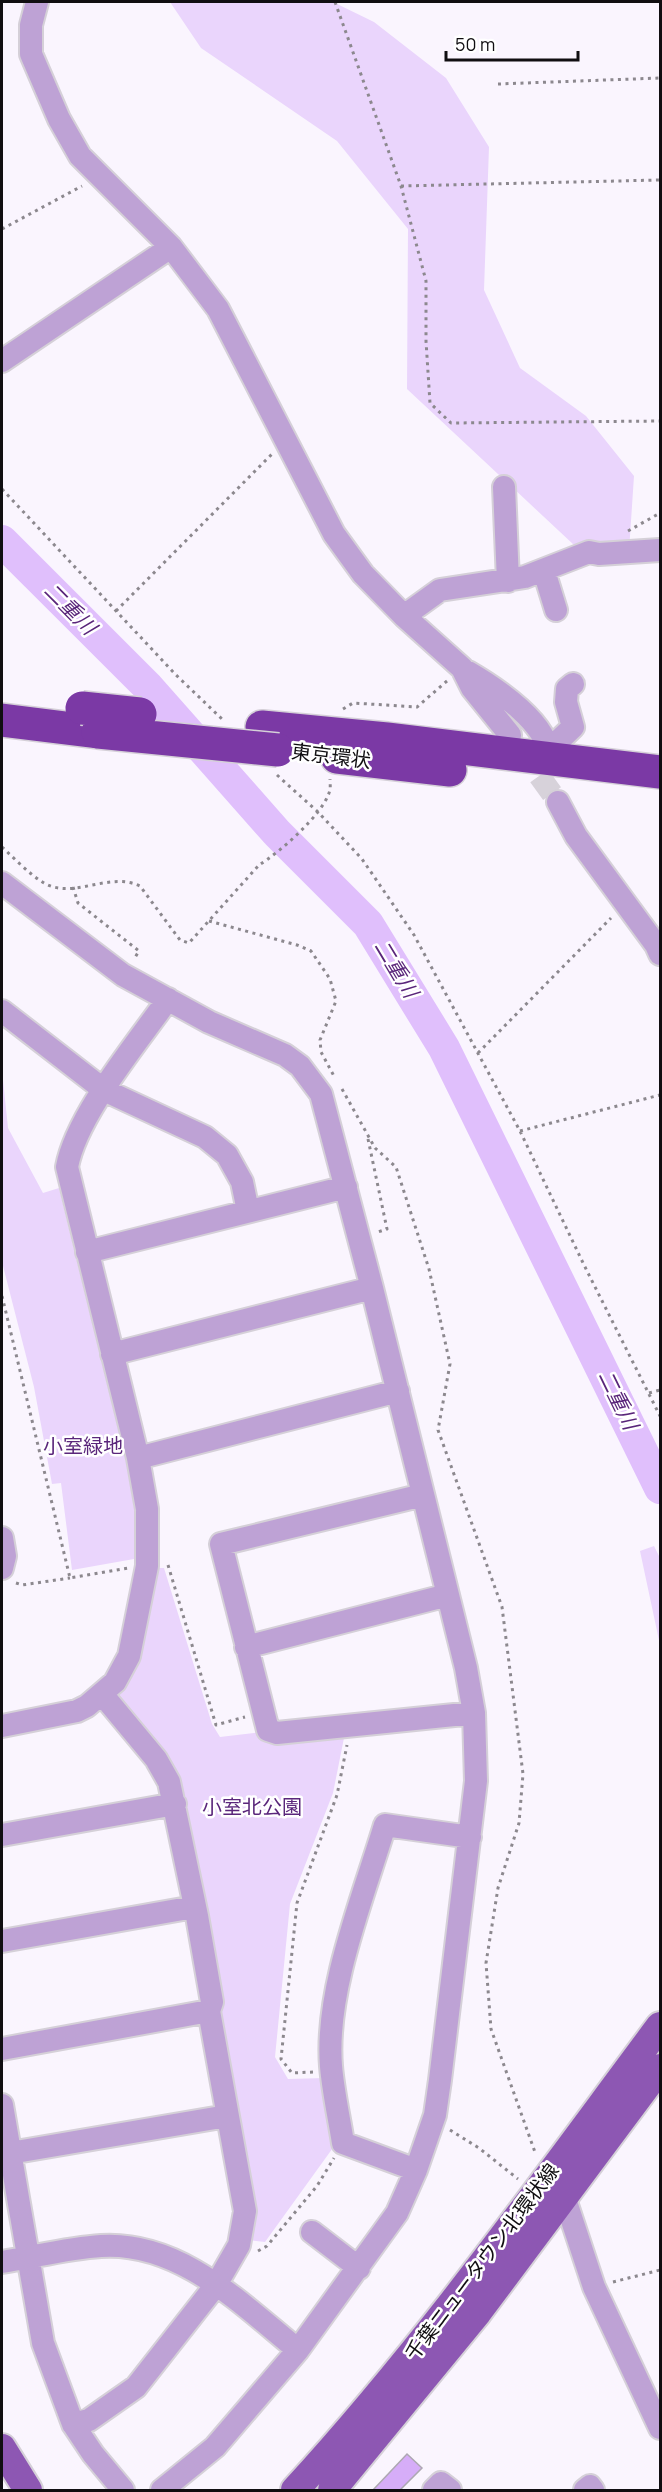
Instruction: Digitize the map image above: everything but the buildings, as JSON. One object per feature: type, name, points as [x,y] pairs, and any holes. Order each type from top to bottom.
[{"type":"highway","name":"東京環状","points":[[2,698],[90,720],[271,750],[660,794]]},
{"type":"highway","name":"東京環状","points":[[2,720],[90,720]]},
{"type":"highway","name":"東京環状","points":[[271,750],[549,754],[660,772]]},
{"type":"main road","name":"千葉ニュータウン北環状線","points":[[295,2490],[354,2426],[460,2294],[660,2026]]},
{"type":"main road","name":"千葉ニュータウン北環状線","points":[[332,2490],[478,2312],[660,2068]]},
{"type":"main road","points":[[2,2448],[28,2490]]},
{"type":"street","points":[[37,2],[31,25],[31,54],[59,119],[80,156],[171,247],[218,309],[334,534],[363,574],[404,616],[461,667],[485,682],[536,723],[549,754],[573,727],[566,702],[567,689],[573,684]]},
{"type":"street","points":[[2,361],[171,247]]},
{"type":"street","points":[[504,487],[508,581]]},
{"type":"street","points":[[404,616],[440,590],[508,581],[544,571],[589,552],[599,554],[660,550]]},
{"type":"street","points":[[544,571],[556,610]]},
{"type":"street","points":[[461,667],[472,688],[510,735]]},
{"type":"street","points":[[558,802],[576,836],[660,954]]},
{"type":"street","points":[[2,883],[123,975],[209,1022],[285,1055],[300,1066],[321,1094],[398,1391],[448,1595],[474,1713],[476,1781],[470,1837],[433,2120],[416,2170],[397,2213],[298,2350],[215,2447],[162,2490]]},
{"type":"street","points":[[2,1726],[77,1711],[115,1682],[129,1656],[147,1566],[147,1509],[138,1458],[67,1167],[73,1140],[104,1090],[168,999]]},
{"type":"street","points":[[2,1011],[104,1090],[205,1137],[227,1155],[242,1182],[248,1211]]},
{"type":"street","points":[[87,1252],[346,1187]]},
{"type":"street","points":[[112,1354],[372,1288]]},
{"type":"street","points":[[138,1458],[398,1391]]},
{"type":"street","points":[[423,1495],[221,1544],[268,1730],[277,1733],[474,1713]]},
{"type":"street","points":[[2,1538],[7,1575]]},
{"type":"street","points":[[246,1647],[448,1595]]},
{"type":"street","points":[[73,2424],[88,2420],[136,2387],[216,2285],[239,2245],[245,2211],[208,2011],[212,2002],[169,1782],[156,1759],[102,1694]]},
{"type":"street","points":[[2,1835],[175,1804]]},
{"type":"street","points":[[416,2170],[344,2143],[332,2071],[332,2021],[338,1983],[386,1825],[470,1837]]},
{"type":"street","points":[[2,1941],[194,1907]]},
{"type":"street","points":[[2,2049],[208,2011]]},
{"type":"street","points":[[2,2104],[43,2343],[73,2424],[93,2454],[123,2490]]},
{"type":"street","points":[[10,2153],[227,2115]]},
{"type":"street","points":[[564,2196],[594,2287],[660,2428]]},
{"type":"street","points":[[312,2232],[359,2268]]},
{"type":"street","points":[[2,2262],[102,2246],[145,2250],[180,2262],[216,2285],[298,2350]]},
{"type":"street","points":[[434,2490],[441,2483],[450,2490]]},
{"type":"street","points":[[585,2490],[590,2486],[593,2490]]},
{"type":"path","points":[[335,2],[401,186],[426,281],[426,341],[430,403],[451,423],[660,421]]},
{"type":"path","points":[[498,84],[660,78]]},
{"type":"path","points":[[2,229],[99,177]]},
{"type":"path","points":[[401,186],[660,180]]},
{"type":"path","points":[[116,611],[286,440]]},
{"type":"path","points":[[2,489],[176,675],[226,723]]},
{"type":"path","points":[[339,716],[343,709],[353,703],[417,707],[439,690],[461,667]]},
{"type":"path","points":[[271,750],[318,812],[362,859],[414,935],[520,1131],[660,1416]]},
{"type":"path","points":[[2,847],[45,884],[63,889],[115,881],[132,882],[140,886],[180,940],[189,943],[259,865],[272,857],[318,812],[329,794],[330,775]]},
{"type":"path","points":[[73,887],[78,903],[140,951],[123,975]]},
{"type":"path","points":[[478,1053],[625,904]]},
{"type":"path","points":[[520,1131],[660,1095]]},
{"type":"path","points":[[359,1239],[387,1229],[367,1134]]},
{"type":"path","points":[[2,1296],[70,1578]]},
{"type":"path","points":[[649,1393],[660,1389]]},
{"type":"path","points":[[7,1575],[22,1585],[167,1562],[216,1725],[263,1713]]},
{"type":"path","points":[[332,2071],[292,2073],[281,2059],[297,1903],[337,1795],[351,1725]]},
{"type":"path","points":[[433,2120],[479,2148],[523,2182]]},
{"type":"path","points":[[239,2245],[260,2251],[267,2246],[316,2186],[344,2143]]},
{"type":"path","points":[[594,2287],[660,2270]]},
{"type":"green space","points":[[170,2],[333,2],[374,22],[446,78],[489,147],[484,290],[520,368],[586,416],[634,476],[629,551],[589,559],[407,389],[408,229],[337,141],[201,48]]},
{"type":"green space","name":"小室緑地","points":[[2,1070],[8,1128],[43,1193],[59,1188],[126,1461],[135,1512],[134,1559],[72,1570],[61,1483],[52,1484],[34,1387],[2,1262]]},
{"type":"green space","points":[[654,1546],[660,1558],[660,1645],[640,1551]]},
{"type":"green space","name":"小室北公園","points":[[156,1568],[164,1568],[212,1724],[220,1737],[263,1732],[345,1733],[333,1793],[290,1904],[275,2057],[288,2079],[325,2078],[335,2145],[265,2242],[248,2240],[181,1801],[121,1705],[119,1692],[135,1669]]},
{"type":"waterway","name":"二重川","points":[[2,541],[148,687],[277,833],[368,924],[444,1048],[660,1488]]},
{"type":"tunnel","points":[[520,749],[558,802]]}]
